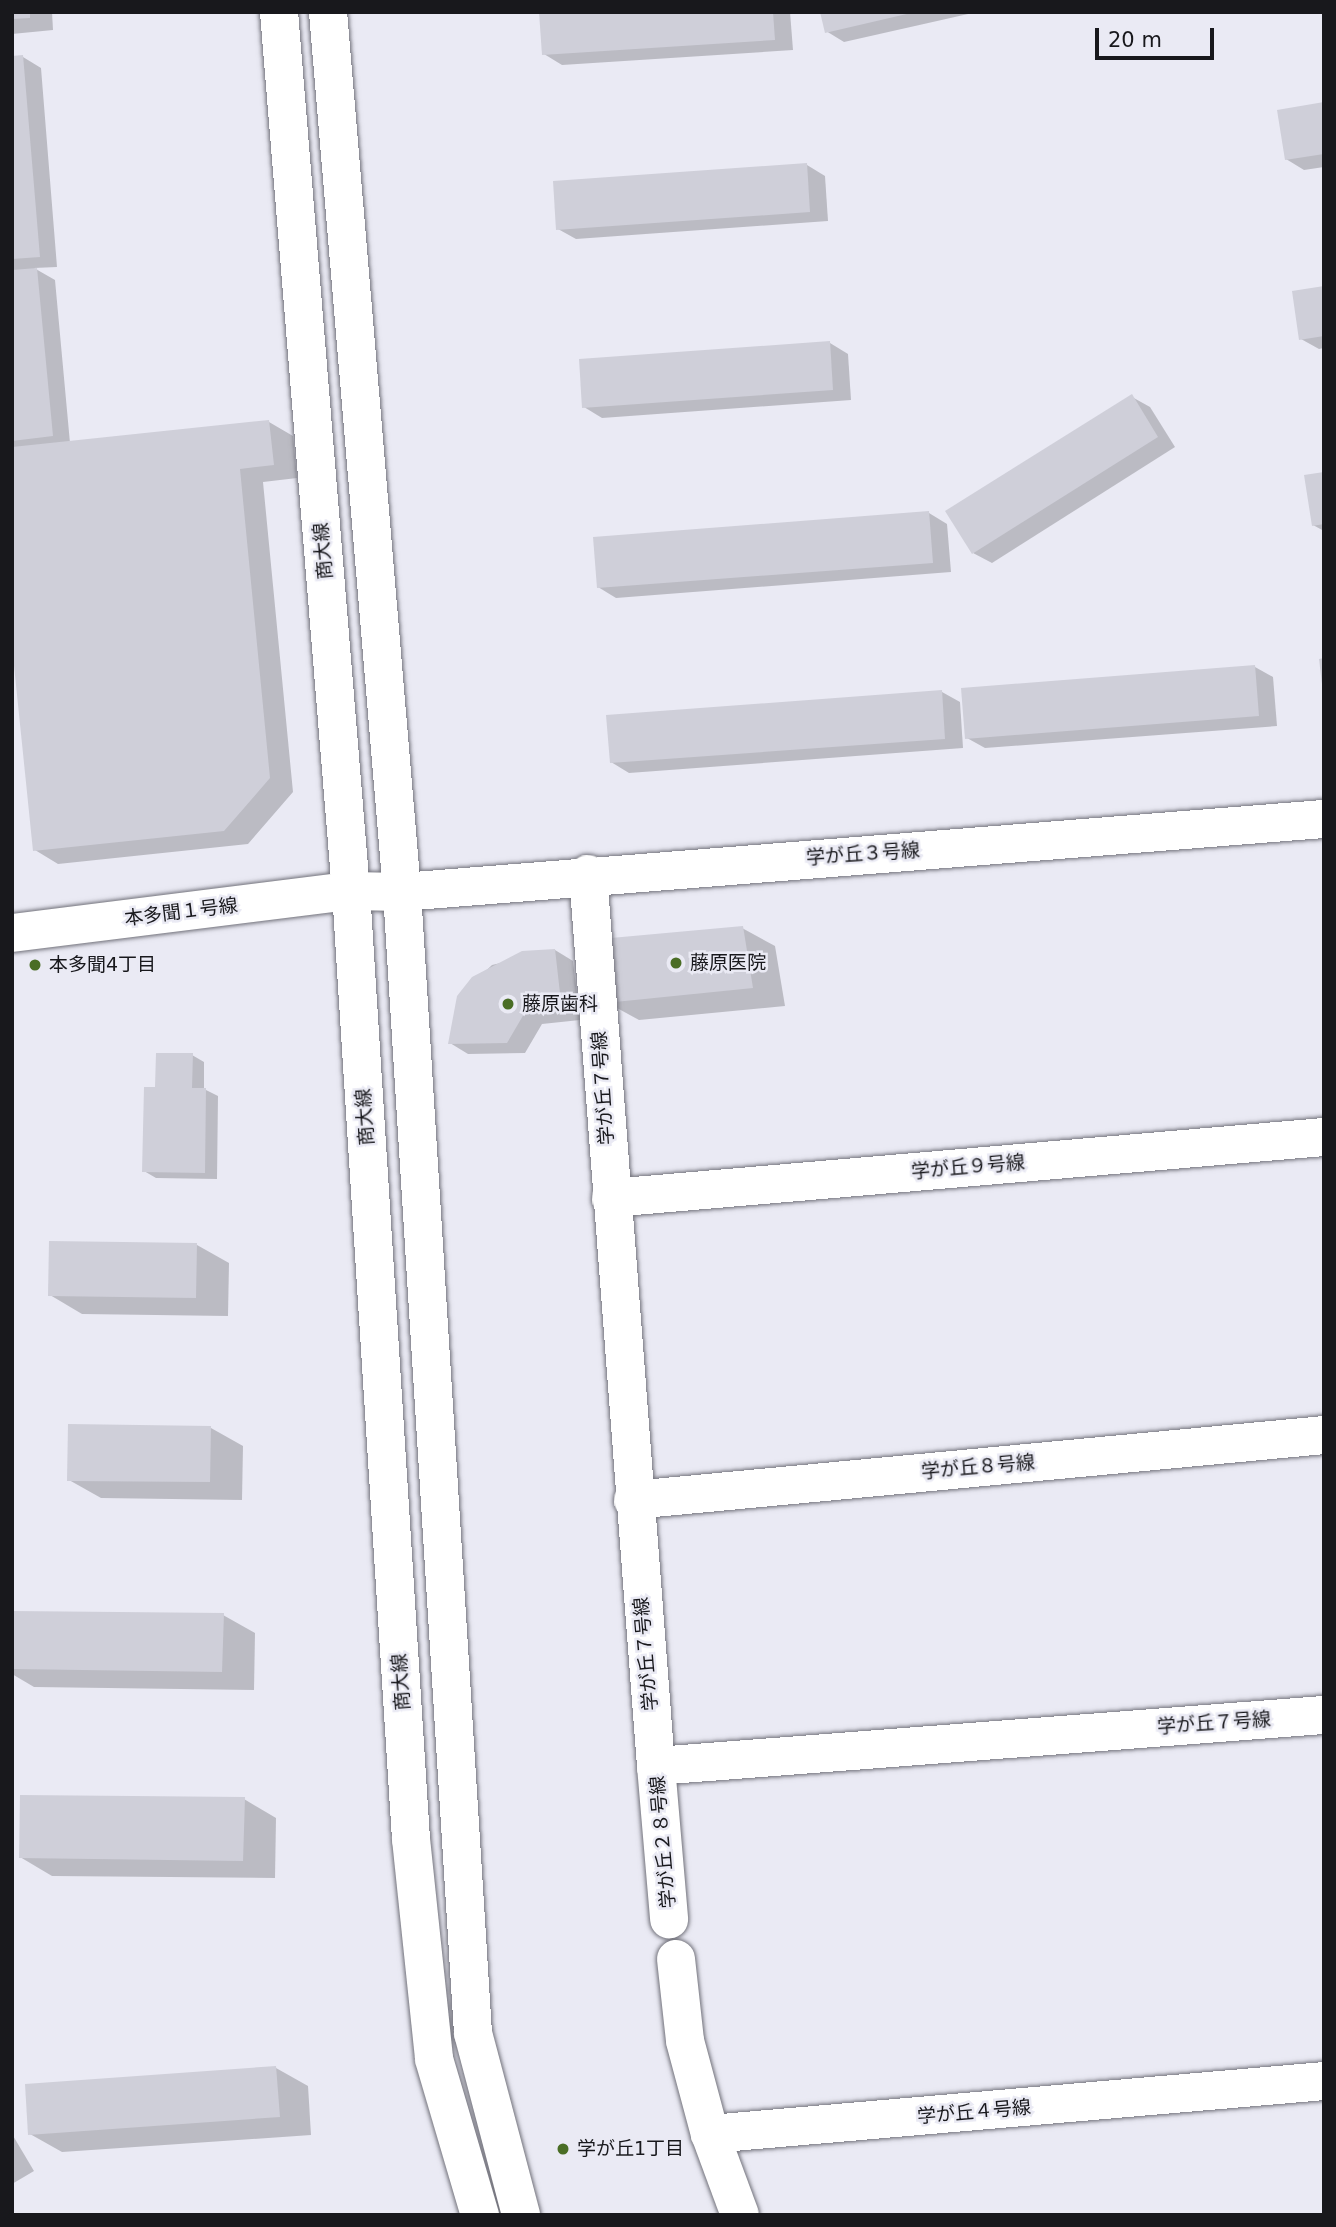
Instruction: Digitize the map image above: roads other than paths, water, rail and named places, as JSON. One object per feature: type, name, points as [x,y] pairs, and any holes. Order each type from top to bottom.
[{"type":"street","name":"商大線","points":[[279,12],[351,891],[411,1839],[434,2060],[480,2215]]},
{"type":"street","points":[[328,12],[402,892],[473,2033],[521,2215]]},
{"type":"street","name":"学が丘３号線","points":[[402,892],[588,874],[1324,819]]},
{"type":"street","name":"学が丘７号線","points":[[588,874],[633,1500],[656,1766],[1324,1715]]},
{"type":"street","name":"本多聞１号線","points":[[12,933],[351,891],[402,892]]},
{"type":"street","name":"学が丘９号線","points":[[611,1198],[1324,1136]]},
{"type":"street","name":"学が丘８号線","points":[[633,1500],[1324,1435]]},
{"type":"street","name":"学が丘２８号線","points":[[656,1766],[669,1919]]},
{"type":"street","points":[[676,1959],[685,2041],[710,2134],[740,2215]]},
{"type":"street","name":"学が丘４号線","points":[[710,2134],[1324,2081]]},
{"type":"place","name":"藤原医院","points":[[676,963]]},
{"type":"place","name":"本多聞4丁目","points":[[35,965]]},
{"type":"place","name":"藤原歯科","points":[[508,1004]]},
{"type":"place","name":"学が丘1丁目","points":[[563,2149]]}]
